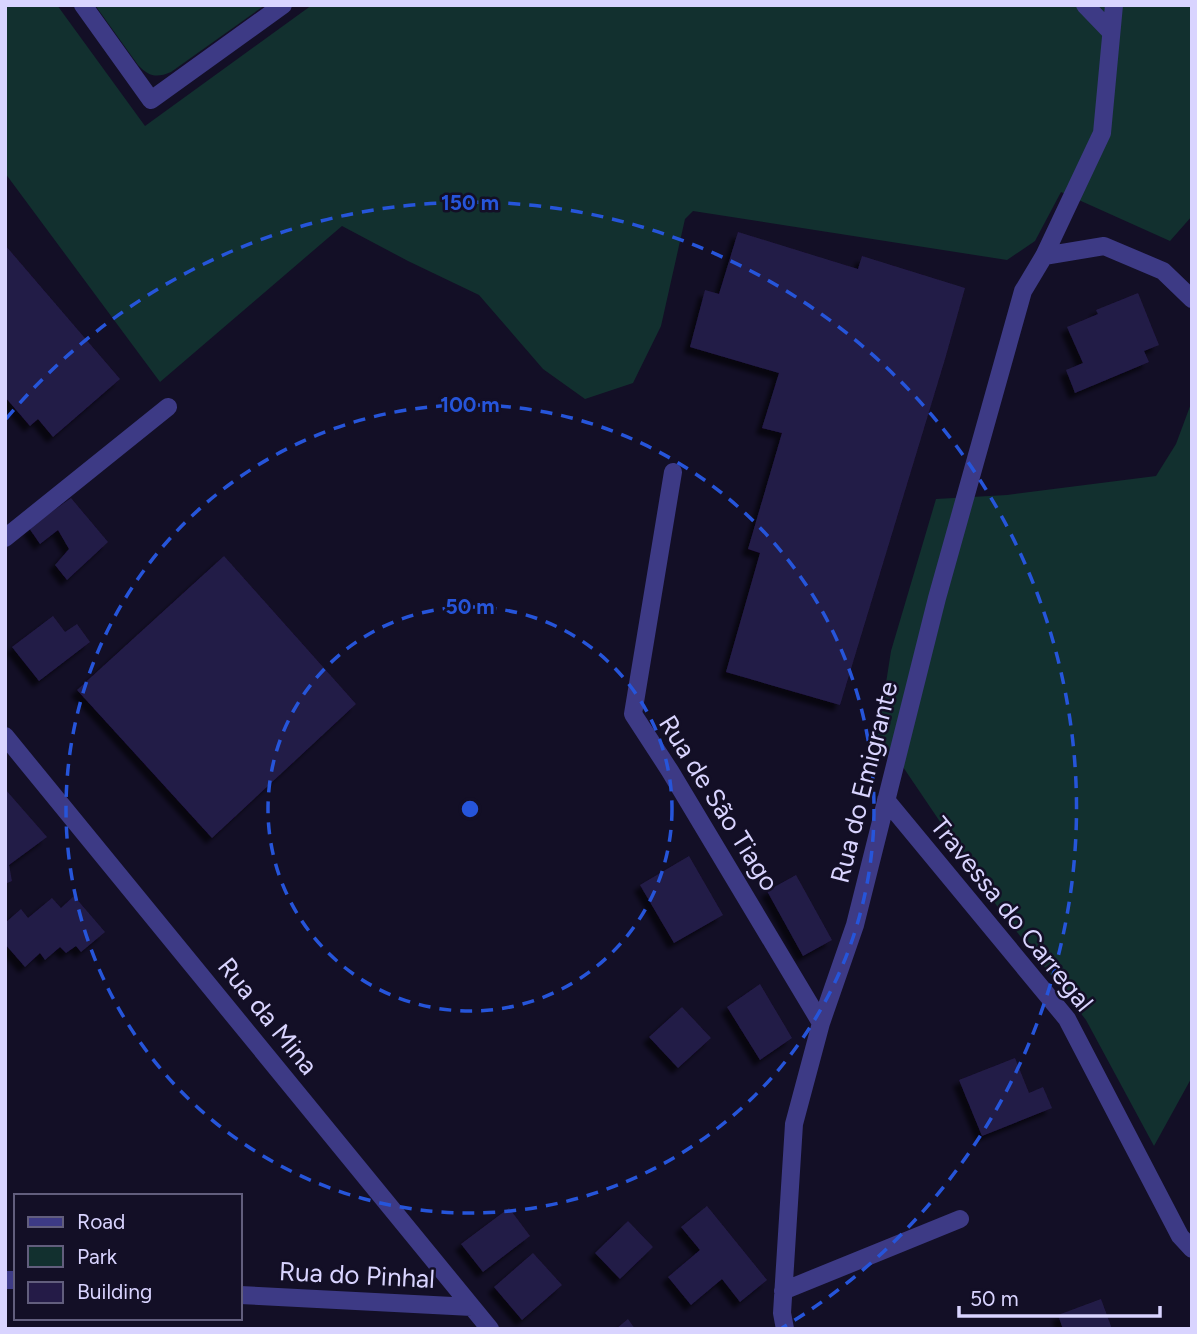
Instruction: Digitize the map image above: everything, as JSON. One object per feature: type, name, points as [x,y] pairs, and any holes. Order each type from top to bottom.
[{"type":"street","points":[[83,5],[151,100],[283,5]]},
{"type":"street","points":[[1085,5],[1111,32]]},
{"type":"street","name":"Rua do Emigrante","points":[[785,1329],[782,1313],[794,1124],[821,1023],[855,925],[937,598],[1023,291],[1044,256],[1101,133],[1114,5]]},
{"type":"street","points":[[1044,256],[1104,246],[1163,271],[1192,299]]},
{"type":"street","points":[[5,538],[168,408]]},
{"type":"street","name":"Rua de São Tiago","points":[[673,472],[633,714],[821,1023]]},
{"type":"street","name":"Rua da Mina","points":[[5,736],[490,1329]]},
{"type":"street","name":"Travessa do Carregal","points":[[886,800],[1067,1019],[1180,1236],[1192,1249]]},
{"type":"street","points":[[783,1291],[960,1219]]},
{"type":"street","name":"Rua do Pinhal","points":[[242,1295],[472,1307]]},
{"type":"green space","points":[[5,5],[57,5],[145,126],[312,5],[1192,5],[1192,216],[1170,241],[1061,192],[1035,241],[1007,260],[693,211],[685,219],[661,326],[633,383],[585,399],[543,369],[479,295],[342,226],[160,382],[5,173]]},
{"type":"green space","points":[[95,5],[265,5],[171,72],[157,76],[138,65]]},
{"type":"green space","points":[[1192,401],[1192,1077],[1154,1146],[1086,1020],[999,909],[901,764],[876,747],[891,651],[936,499],[1007,495],[1156,476],[1176,444]]},
{"type":"building","points":[[738,232],[858,269],[862,256],[965,288],[840,705],[726,672],[760,553],[748,549],[782,433],[762,428],[779,373],[690,347],[705,290],[719,294]]},
{"type":"building","points":[[5,245],[120,379],[53,437],[38,419],[30,426],[5,397]]},
{"type":"building","points":[[1138,293],[1159,345],[1144,351],[1149,362],[1075,393],[1066,370],[1083,363],[1067,327],[1098,314],[1096,310]]},
{"type":"building","points":[[71,498],[108,542],[67,580],[55,565],[69,549],[58,530],[40,544],[29,528]]},
{"type":"building","points":[[224,556],[356,704],[212,838],[77,690]]},
{"type":"building","points":[[53,616],[65,632],[77,624],[90,642],[39,681],[12,647]]},
{"type":"building","points":[[5,789],[47,837],[9,865],[12,881],[5,884]]},
{"type":"building","points":[[689,856],[723,915],[674,943],[640,885]]},
{"type":"building","points":[[796,875],[832,940],[803,956],[767,891]]},
{"type":"building","points":[[74,896],[105,932],[81,952],[76,946],[66,953],[60,947],[45,960],[40,953],[25,967],[5,944],[5,923],[21,909],[28,918],[52,898],[61,908]]},
{"type":"building","points":[[760,984],[792,1038],[760,1060],[727,1007]]},
{"type":"building","points":[[682,1007],[711,1038],[678,1068],[649,1037]]},
{"type":"building","points":[[1015,1058],[1029,1093],[1043,1087],[1052,1108],[982,1136],[959,1080]]},
{"type":"building","points":[[707,1206],[767,1280],[740,1302],[722,1279],[691,1305],[668,1277],[700,1250],[681,1227]]},
{"type":"building","points":[[509,1208],[530,1236],[483,1272],[461,1244]]},
{"type":"building","points":[[628,1221],[653,1247],[620,1279],[595,1253]]},
{"type":"building","points":[[533,1253],[562,1285],[522,1320],[494,1287]]},
{"type":"building","points":[[1101,1299],[1112,1329],[1063,1329],[1058,1315]]},
{"type":"building","points":[[628,1319],[635,1329],[616,1329]]}]
